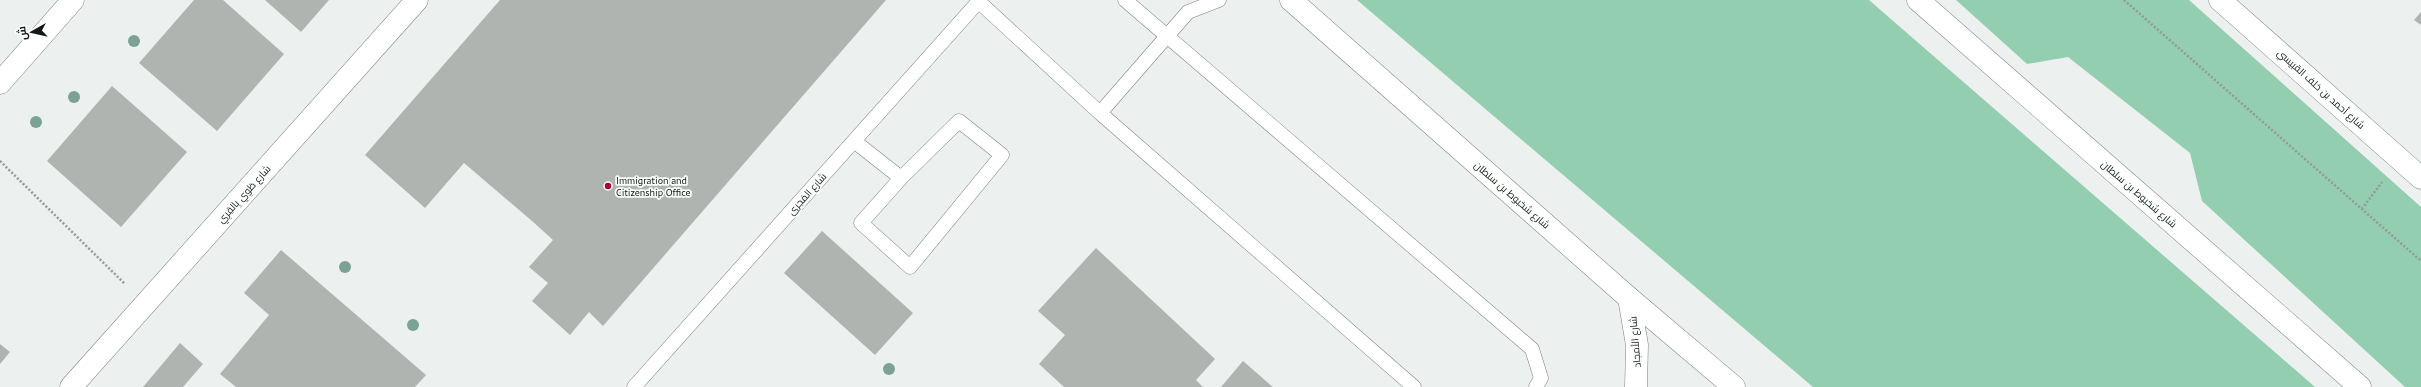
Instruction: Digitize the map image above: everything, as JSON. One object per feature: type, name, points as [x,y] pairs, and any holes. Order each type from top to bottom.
[{"type":"main road","points":[[0,83],[73,0]]},
{"type":"main road","name":"شارع طَوِي بِالقِرِي","points":[[71,387],[417,0]]},
{"type":"main road","name":"شارع شخبوط بن سلطان","points":[[1291,0],[1629,298],[1734,387]]},
{"type":"main road","name":"شارع شخبوط بن سلطان","points":[[1918,0],[2360,387]]},
{"type":"main road","name":"شارع أحمد بن خلف القبيسي","points":[[2220,0],[2421,178]]},
{"type":"main road","name":"شارع الأمجاد","points":[[1629,298],[1637,345],[1636,387]]},
{"type":"lane","points":[[1126,0],[1166,37],[1532,349],[1541,378],[1536,387]]},
{"type":"lane","points":[[1100,113],[1166,37],[1188,6],[1219,0]]},
{"type":"lane","points":[[978,1],[1100,113],[1414,387]]},
{"type":"lane","name":"شارع المَجرى","points":[[634,387],[978,1]]},
{"type":"lane","points":[[959,121],[1002,154],[910,267],[861,223],[901,178],[959,121]]},
{"type":"lane","points":[[854,141],[901,178]]},
{"type":"path","points":[[2124,0],[2421,261]]},
{"type":"path","points":[[2362,209],[2400,159]]},
{"type":"path","points":[[0,161],[145,304]]},
{"type":"green space","points":[[1357,0],[1869,0],[2315,387],[1813,387]]},
{"type":"green space","points":[[1956,0],[2189,0],[2421,207],[2421,387],[2405,387],[2202,201],[2190,153],[2068,57],[2027,64]]},
{"type":"building","points":[[194,0],[223,0],[284,54],[217,131],[139,63]]},
{"type":"building","points":[[265,0],[329,0],[301,32]]},
{"type":"building","name":"Immigration and Citizenship Office","points":[[500,0],[886,0],[603,326],[589,312],[570,335],[532,301],[548,283],[529,267],[553,240],[532,221],[464,163],[425,208],[365,155]]},
{"type":"building","points":[[2421,12],[2421,25],[2414,20]]},
{"type":"building","points":[[112,86],[187,152],[121,227],[47,161]]},
{"type":"building","points":[[822,231],[913,313],[875,355],[784,273]]},
{"type":"building","points":[[1096,248],[1215,359],[1196,380],[1203,387],[1064,387],[1039,364],[1065,335],[1038,311]]},
{"type":"building","points":[[281,250],[426,375],[415,387],[236,387],[220,374],[269,315],[244,293]]},
{"type":"building","points":[[180,343],[203,364],[183,387],[143,387]]},
{"type":"building","points":[[0,344],[10,352],[0,364]]},
{"type":"building","points":[[1243,361],[1273,387],[1221,387]]},
{"type":"place","name":"Immigration and Citizenship Office","points":[[608,186]]}]
